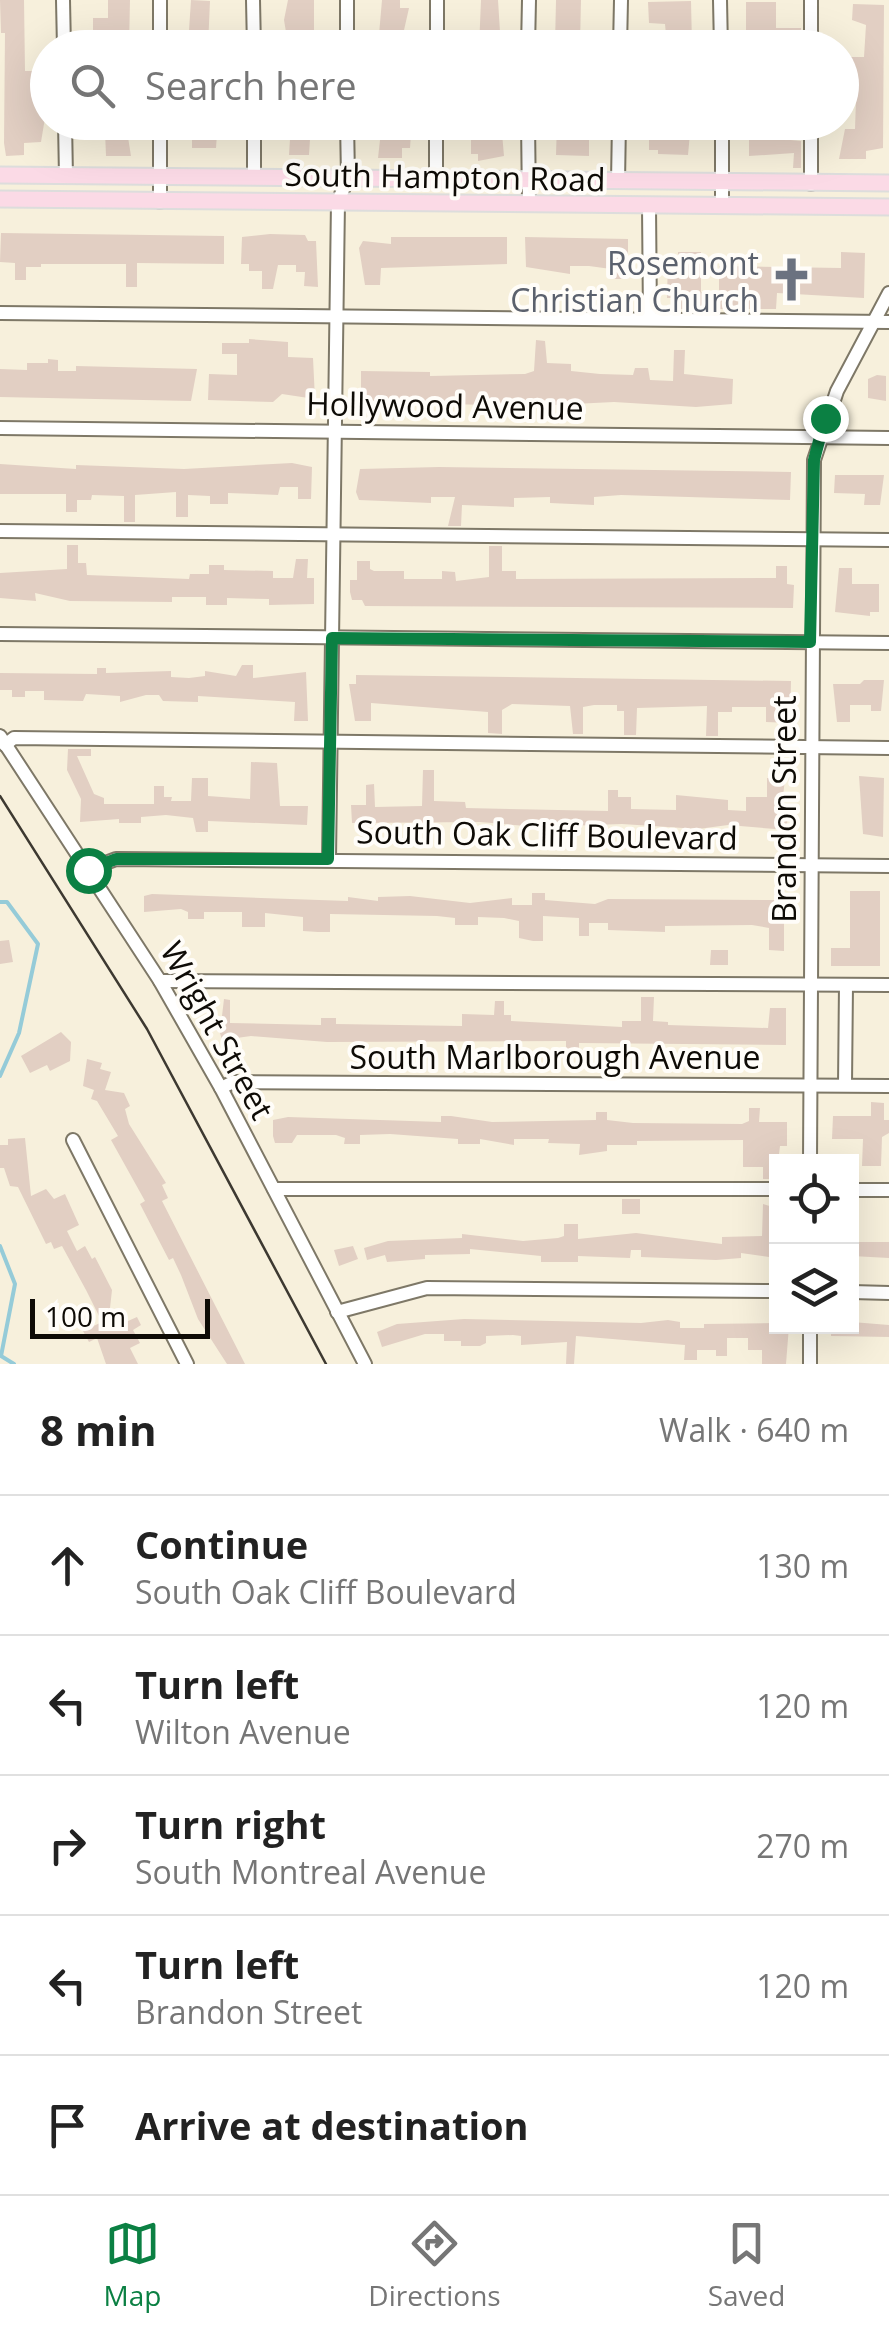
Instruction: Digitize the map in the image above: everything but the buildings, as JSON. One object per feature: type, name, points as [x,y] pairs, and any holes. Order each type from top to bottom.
[{"type":"main road","name":"South Hampton Road","points":[[0,175],[889,183]]},
{"type":"main road","name":"South Hampton Road","points":[[0,199],[889,207]]},
{"type":"street","points":[[64,0],[64,30]]},
{"type":"street","points":[[160,0],[160,30]]},
{"type":"street","points":[[254,0],[254,30]]},
{"type":"street","points":[[347,0],[347,30]]},
{"type":"street","points":[[437,0],[437,30]]},
{"type":"street","points":[[528,0],[528,30]]},
{"type":"street","points":[[620,30],[621,0]]},
{"type":"street","points":[[720,0],[721,30]]},
{"type":"street","points":[[811,0],[811,30]]},
{"type":"street","points":[[66,140],[66,176]]},
{"type":"street","points":[[160,140],[160,202]]},
{"type":"street","points":[[254,140],[254,177]]},
{"type":"street","points":[[328,859],[338,202],[348,178],[348,140]]},
{"type":"street","points":[[436,140],[436,178]]},
{"type":"street","points":[[528,140],[529,205]]},
{"type":"street","points":[[618,182],[619,140]]},
{"type":"street","points":[[722,140],[722,206]]},
{"type":"street","points":[[811,140],[811,184]]},
{"type":"street","points":[[649,206],[650,319]]},
{"type":"street","name":"Brandon Street","points":[[810,1154],[811,539],[818,437],[837,391],[882,322],[889,293]]},
{"type":"street","points":[[0,313],[882,322]]},
{"type":"street","name":"Hollywood Avenue","points":[[0,428],[889,438]]},
{"type":"street","points":[[0,531],[889,540]]},
{"type":"street","points":[[0,634],[889,642]]},
{"type":"street","points":[[3,741],[14,738],[889,748]]},
{"type":"street","name":"Wright Street","points":[[3,741],[160,981],[221,1088],[365,1364]]},
{"type":"street","name":"South Oak Cliff Boulevard","points":[[88,870],[116,859],[889,866]]},
{"type":"street","points":[[160,981],[889,985]]},
{"type":"street","points":[[845,1085],[846,985]]},
{"type":"street","name":"South Marlborough Avenue","points":[[221,1088],[233,1082],[889,1086]]},
{"type":"street","points":[[72,1140],[186,1364]]},
{"type":"street","points":[[274,1189],[769,1189]]},
{"type":"street","points":[[859,1190],[889,1190]]},
{"type":"street","points":[[337,1312],[427,1288],[769,1291]]},
{"type":"street","points":[[859,1292],[889,1292]]},
{"type":"street","points":[[810,1334],[810,1364]]},
{"type":"waterway","points":[[0,902],[7,902],[38,944],[19,1033],[0,1076]]},
{"type":"waterway","points":[[0,1246],[15,1284],[1,1356],[14,1364]]},
{"type":"tram line","points":[[0,796],[147,1029],[326,1364]]},
{"type":"place","name":"Rosemont Christian Church","points":[[792,280]]},
{"type":"route","points":[[88,870],[116,859],[328,859],[332,638],[810,642],[814,460],[825,418]]}]
